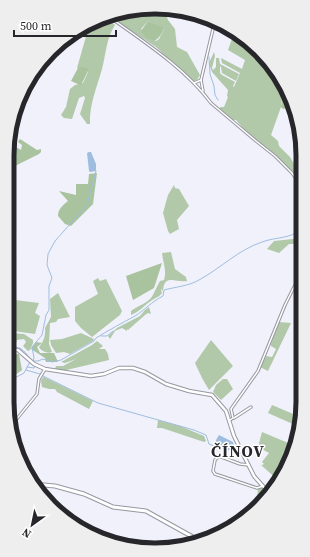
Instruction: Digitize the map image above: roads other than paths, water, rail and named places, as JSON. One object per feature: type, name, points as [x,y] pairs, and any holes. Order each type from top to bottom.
[{"type":"main road","points":[[41,485],[80,492],[113,507],[146,511],[194,537]]},
{"type":"street","points":[[114,20],[158,51],[194,83],[217,108],[283,164],[296,180]]},
{"type":"street","points":[[204,93],[201,80],[214,29],[213,27]]},
{"type":"street","points":[[194,83],[201,80]]},
{"type":"street","points":[[226,411],[231,409],[258,371],[296,284]]},
{"type":"street","points":[[14,350],[18,350],[30,361],[45,368],[91,376],[104,374],[119,368],[137,369],[166,384],[189,391],[212,395],[226,411],[234,436],[254,476],[266,489]]},
{"type":"street","points":[[15,421],[37,394],[39,379],[45,368]]},
{"type":"street","points":[[229,420],[251,407]]},
{"type":"street","points":[[231,409],[233,418]]},
{"type":"street","points":[[249,465],[240,464],[219,456],[214,463],[213,472],[214,474],[257,488],[263,486]]},
{"type":"water","points":[[91,152],[96,164],[96,171],[89,171],[87,153]]},
{"type":"water","points":[[219,435],[233,442],[236,451],[214,448]]},
{"type":"waterway","points":[[209,57],[210,74],[215,95],[218,100]]},
{"type":"waterway","points":[[33,361],[34,358],[32,347],[42,335],[46,315],[49,310],[49,286],[52,278],[47,265],[48,254],[55,241],[87,205],[96,171]]},
{"type":"waterway","points":[[33,361],[43,359],[52,362],[61,360],[94,341],[101,335],[139,314],[163,296],[164,290],[195,282],[253,245],[296,233]]},
{"type":"waterway","points":[[101,336],[107,336],[113,331]]},
{"type":"waterway","points":[[14,347],[21,349],[31,360]]},
{"type":"waterway","points":[[14,378],[24,373],[30,362]]},
{"type":"waterway","points":[[27,367],[34,368],[35,366]]},
{"type":"waterway","points":[[26,370],[40,374]]},
{"type":"waterway","points":[[43,376],[98,403],[194,430],[206,435],[209,444],[214,446]]},
{"type":"district","name":"ČÍNOV","points":[[238,451]]}]
